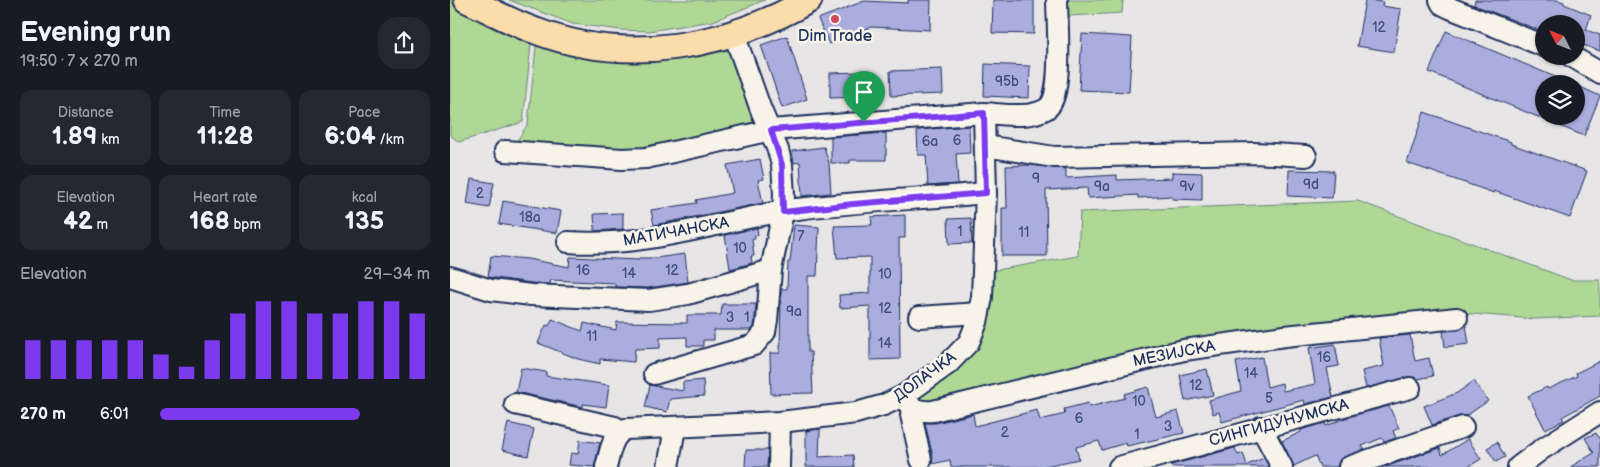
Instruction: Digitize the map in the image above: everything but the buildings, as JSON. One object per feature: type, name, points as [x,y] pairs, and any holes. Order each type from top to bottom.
[{"type":"main road","points":[[467,0],[536,31],[567,40],[599,46],[636,49],[691,45],[734,34],[757,26],[809,0]]},
{"type":"street","points":[[505,151],[622,159],[646,158],[771,130],[984,113],[1014,114],[1038,112],[1047,109],[1051,104],[1058,62],[1057,0]]},
{"type":"street","points":[[1440,0],[1442,4],[1450,8],[1535,42]]},
{"type":"street","points":[[654,374],[754,345],[764,332],[771,270],[783,212],[782,165],[771,130],[761,110],[734,34]]},
{"type":"street","points":[[1585,64],[1600,73]]},
{"type":"street","name":"ДОЛАЧКА","points":[[515,404],[614,427],[621,431],[631,428],[675,428],[780,422],[856,413],[884,405],[908,402],[964,348],[974,331],[979,313],[985,272],[986,146],[984,113]]},
{"type":"street","points":[[986,146],[1054,157],[1254,153],[1306,156]]},
{"type":"street","name":"МАТИЧАНСКА","points":[[568,242],[612,242],[677,235],[783,212],[986,193]]},
{"type":"street","points":[[450,277],[491,290],[531,295],[649,300],[688,294],[771,270]]},
{"type":"street","points":[[919,317],[979,313]]},
{"type":"street","name":"МЕЗИЈСКА","points":[[908,402],[921,411],[933,411],[1184,350],[1285,336],[1457,318]]},
{"type":"street","name":"СИНГИДУНУМСКА","points":[[1119,467],[1410,388]]},
{"type":"street","points":[[908,402],[920,460]]},
{"type":"street","points":[[1518,467],[1542,449],[1600,412]]},
{"type":"street","points":[[779,467],[780,422]]},
{"type":"street","points":[[1261,427],[1282,467]]},
{"type":"street","points":[[1349,467],[1464,427]]},
{"type":"street","points":[[668,467],[675,428]]},
{"type":"street","points":[[606,467],[612,445],[621,431]]},
{"type":"green space","points":[[450,0],[456,0],[532,35],[523,122],[459,142],[450,135]]},
{"type":"green space","points":[[509,0],[765,0],[713,21],[649,31],[621,30],[573,24]]},
{"type":"green space","points":[[1066,0],[1123,0],[1122,13],[1069,16]]},
{"type":"green space","points":[[537,38],[735,41],[772,137],[647,165],[506,157],[528,124]]},
{"type":"green space","points":[[1358,201],[1571,280],[1600,280],[1600,316],[1535,319],[1461,313],[1221,345],[921,411],[903,396],[964,348],[985,272],[1078,256],[1080,212]]},
{"type":"place","name":"Dim Trade","points":[[835,19]]},
{"type":"route","points":[[984,113],[986,193],[798,209],[783,212],[782,165],[771,130],[864,122],[984,113]]}]
